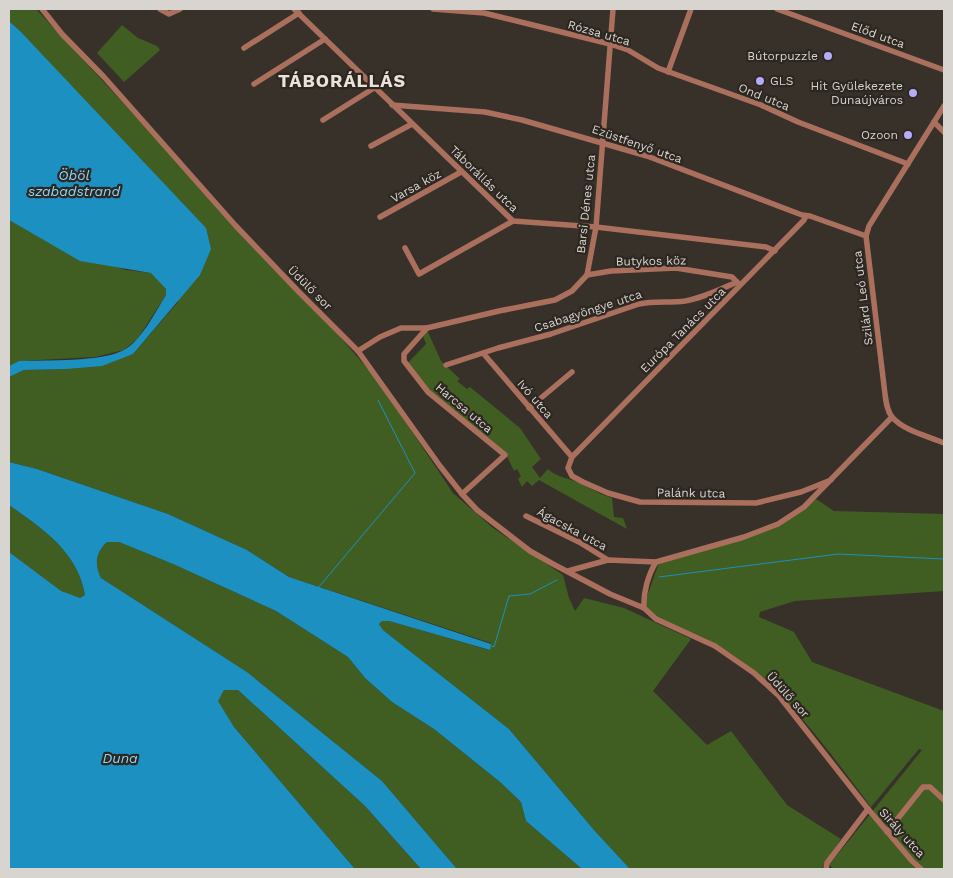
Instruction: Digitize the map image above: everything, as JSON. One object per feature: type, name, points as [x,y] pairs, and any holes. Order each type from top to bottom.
[{"type":"street","name":"Üdülő sor","points":[[42,9],[62,34],[104,77],[236,225],[358,351],[462,494],[485,517],[530,551],[558,567],[610,594],[644,608],[656,619],[715,646],[730,655],[768,685],[868,810]]},
{"type":"street","points":[[160,9],[169,14],[180,9]]},
{"type":"street","name":"Rózsa utca","points":[[433,9],[484,13],[610,44],[628,50],[668,72]]},
{"type":"street","name":"Barsi Dénes utca","points":[[587,275],[596,227],[613,9]]},
{"type":"street","points":[[668,72],[690,9]]},
{"type":"street","name":"Előd utca","points":[[777,9],[944,70]]},
{"type":"street","points":[[244,48],[297,11]]},
{"type":"street","name":"Táborállás utca","points":[[297,11],[512,221],[596,227],[766,247],[774,251]]},
{"type":"street","points":[[254,84],[325,39]]},
{"type":"street","name":"Ond utca","points":[[668,72],[761,105],[798,122],[908,164]]},
{"type":"street","points":[[323,120],[374,88]]},
{"type":"street","name":"Ezüstfenyő utca","points":[[392,105],[499,114],[602,142],[647,156],[806,216],[866,236]]},
{"type":"street","name":"Szilárd Leó utca","points":[[892,417],[886,403],[866,236],[869,226],[944,106]]},
{"type":"street","points":[[934,122],[944,132]]},
{"type":"street","points":[[371,146],[412,124]]},
{"type":"street","name":"Varsa köz","points":[[380,217],[461,172]]},
{"type":"street","name":"Európa Tanács utca","points":[[572,457],[806,216]]},
{"type":"street","points":[[405,248],[418,274],[512,221]]},
{"type":"street","name":"Butykos köz","points":[[587,275],[611,271],[676,268],[732,277],[739,284]]},
{"type":"street","points":[[358,351],[380,337],[401,328],[427,328],[555,300],[572,291],[587,275]]},
{"type":"street","name":"Csabagyöngye utca","points":[[446,365],[551,334],[639,304],[651,301],[684,301],[739,284]]},
{"type":"street","name":"Harcsa utca","points":[[427,328],[404,354],[404,361],[428,392],[504,455],[462,494]]},
{"type":"street","name":"Ivó utca","points":[[483,353],[572,457]]},
{"type":"street","points":[[529,408],[572,372]]},
{"type":"street","points":[[568,571],[608,560],[656,562],[744,538],[778,524],[804,507],[892,417],[907,428],[944,444]]},
{"type":"street","name":"Palánk utca","points":[[572,457],[568,468],[572,476],[608,493],[640,502],[756,503],[801,492],[831,480]]},
{"type":"street","name":"Ágacska utca","points":[[526,516],[579,542],[608,560]]},
{"type":"street","points":[[644,608],[643,598],[656,562]]},
{"type":"street","points":[[887,832],[923,787],[930,787],[944,800]]},
{"type":"street","points":[[826,869],[826,863],[868,810]]},
{"type":"street","name":"Sirály utca","points":[[868,810],[921,869]]},
{"type":"green space","points":[[9,9],[36,9],[334,330],[379,382],[453,493],[493,528],[563,575],[569,598],[575,611],[584,598],[624,608],[691,639],[653,691],[707,745],[731,731],[787,805],[841,839],[821,869],[630,869],[594,830],[509,729],[383,630],[379,624],[382,621],[389,621],[489,650],[491,643],[289,577],[247,550],[168,514],[37,469],[9,462],[9,377],[24,370],[66,369],[133,354],[178,302],[20,31],[9,21]]},
{"type":"green space","points":[[122,25],[138,38],[157,46],[160,50],[124,82],[97,53]]},
{"type":"green space","points":[[9,220],[51,244],[126,270],[152,273],[166,289],[166,295],[138,338],[124,350],[95,357],[20,361],[9,366]]},
{"type":"green space","points":[[427,330],[441,361],[460,379],[457,381],[467,389],[470,387],[520,428],[541,459],[532,467],[540,478],[548,469],[555,474],[612,498],[614,517],[623,518],[627,529],[539,480],[532,486],[527,481],[522,487],[518,479],[521,476],[517,469],[514,471],[507,456],[430,391],[407,364],[426,344],[423,336]]},
{"type":"green space","points":[[816,499],[834,511],[944,514],[944,591],[795,601],[760,612],[759,617],[794,632],[812,662],[944,711],[944,869],[834,869],[829,865],[922,750],[919,749],[871,807],[821,741],[785,699],[765,680],[721,647],[696,634],[651,616],[645,611],[646,599],[659,563],[778,524]]},
{"type":"green space","points":[[9,505],[57,542],[75,566],[85,595],[80,598],[61,592],[9,552]]},
{"type":"green space","points":[[107,542],[119,542],[173,564],[276,611],[348,657],[365,678],[392,702],[434,729],[500,782],[521,802],[526,821],[582,869],[457,869],[382,781],[247,672],[101,578],[97,568],[97,558],[100,550]]},
{"type":"green space","points":[[224,690],[238,690],[365,806],[421,869],[355,869],[234,727],[217,701]]},
{"type":"water","name":"Öböl szabadstrand","points":[[9,21],[206,228],[211,249],[200,275],[133,354],[102,366],[24,370],[9,377],[9,366],[19,361],[102,357],[124,350],[136,340],[148,325],[166,295],[166,289],[151,273],[80,261],[9,220]]},
{"type":"water","name":"Duna","points":[[9,462],[37,469],[168,514],[247,550],[289,577],[491,644],[490,650],[389,621],[382,621],[379,624],[383,630],[509,729],[594,830],[630,869],[582,869],[526,821],[521,802],[500,782],[434,729],[392,702],[365,678],[348,657],[276,611],[173,564],[119,542],[107,542],[100,550],[97,558],[97,568],[101,578],[247,672],[382,781],[457,869],[421,869],[365,806],[238,690],[224,690],[218,701],[234,727],[355,869],[9,869],[9,552],[61,591],[80,598],[85,595],[75,566],[57,542],[9,505]]},
{"type":"waterway","points":[[318,588],[415,473],[378,400]]},
{"type":"waterway","points":[[659,577],[838,554],[944,559]]},
{"type":"waterway","points":[[491,646],[494,647],[509,596],[530,594],[557,580]]},
{"type":"place","name":"Bútorpuzzle","points":[[828,56]]},
{"type":"place","name":"GLS","points":[[760,81]]},
{"type":"place","name":"Hit Gyülekezete Dunaújváros","points":[[913,93]]},
{"type":"place","name":"Ozoon","points":[[908,135]]},
{"type":"district","name":"TÁBORÁLLÁS","points":[[342,80]]}]
